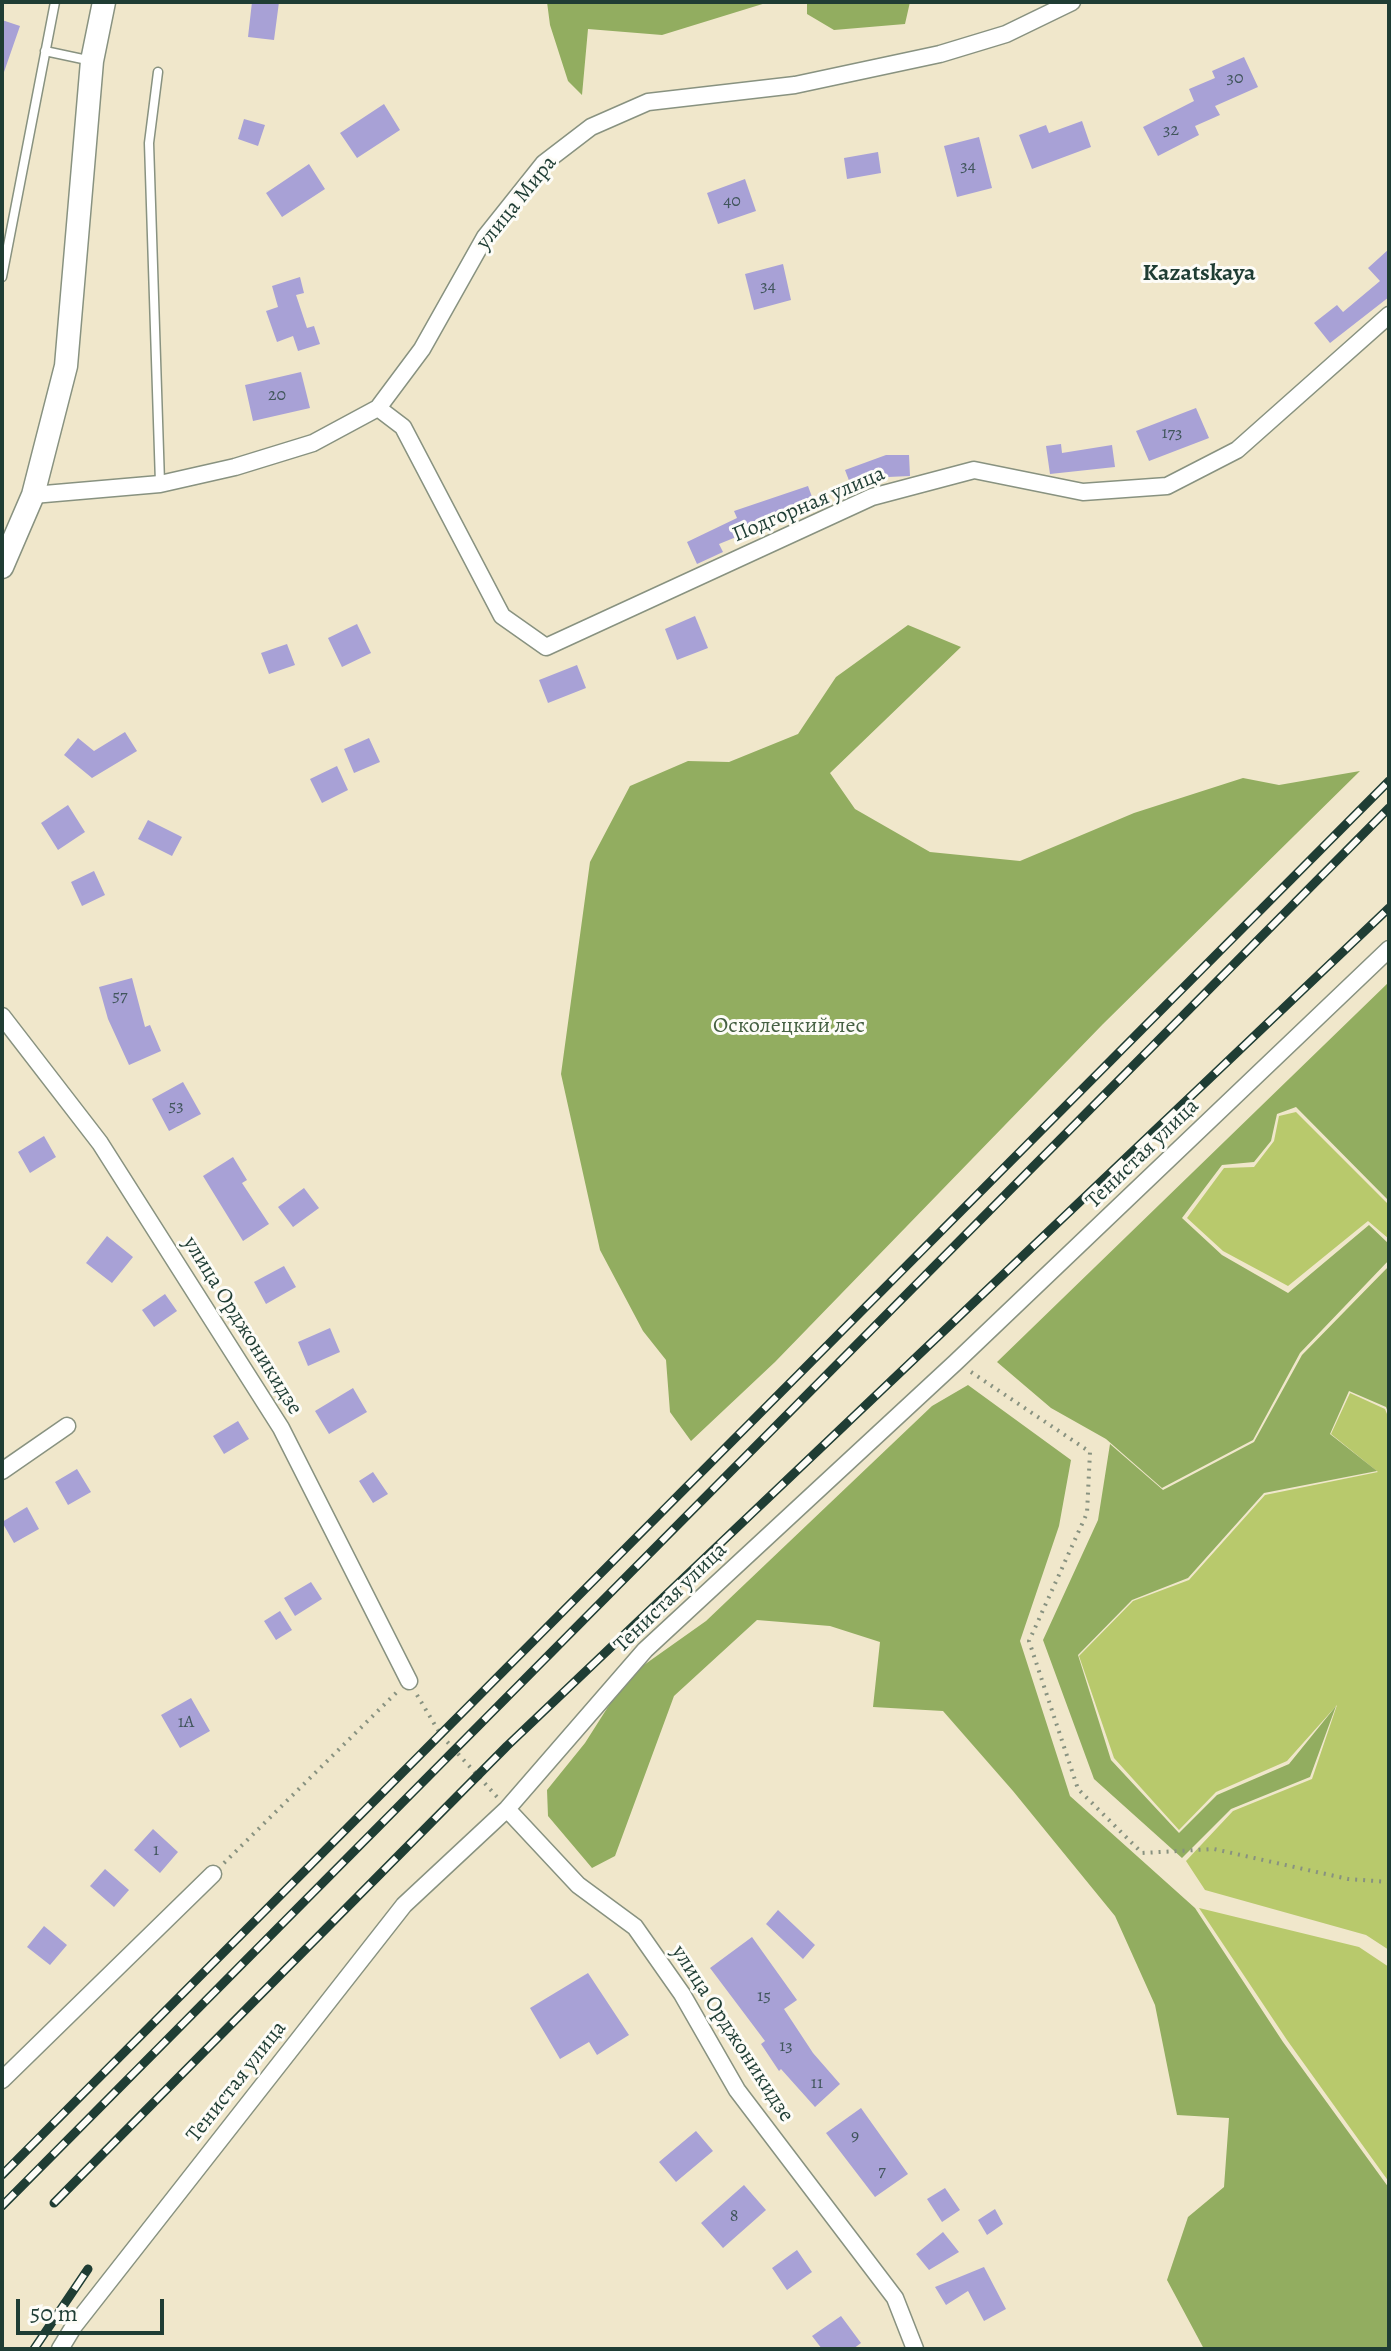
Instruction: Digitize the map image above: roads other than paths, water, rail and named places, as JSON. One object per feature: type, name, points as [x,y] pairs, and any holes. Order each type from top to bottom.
[{"type":"main road","points":[[2,567],[33,495],[66,366],[92,61],[104,2]]},
{"type":"street","name":"улица Мира","points":[[33,495],[160,484],[235,467],[313,443],[378,408],[422,349],[485,237],[544,163],[591,127],[648,102],[795,85],[940,54],[1006,34],[1072,2]]},
{"type":"street","name":"Подгорная улица","points":[[378,408],[403,427],[502,616],[546,647],[872,497],[974,470],[1083,492],[1167,486],[1237,450],[1389,315]]},
{"type":"street","name":"Тенистая улица","points":[[60,2349],[74,2326],[404,1905],[507,1809],[645,1650],[956,1362],[1389,949]]},
{"type":"street","name":"улица Орджоникидзе","points":[[2,1016],[100,1143],[281,1428],[409,1681]]},
{"type":"street","points":[[2,1471],[67,1426]]},
{"type":"street","name":"улица Орджоникидзе","points":[[507,1809],[578,1885],[635,1927],[682,1994],[737,2090],[895,2298],[915,2349]]},
{"type":"street","points":[[2,2080],[213,1874]]},
{"type":"lane","points":[[2,277],[55,2]]},
{"type":"lane","points":[[45,51],[92,61]]},
{"type":"lane","points":[[158,72],[149,143],[160,484]]},
{"type":"railway","points":[[2,2175],[1389,781]]},
{"type":"railway","points":[[2,2206],[1389,808]]},
{"type":"railway","points":[[54,2203],[507,1746],[1389,908]]},
{"type":"railway","points":[[34,2349],[88,2269]]},
{"type":"district","name":"Kazatskaya","points":[[1199,274]]},
{"type":"park label","name":"Осколецкий лес","points":[[789,1027]]}]
